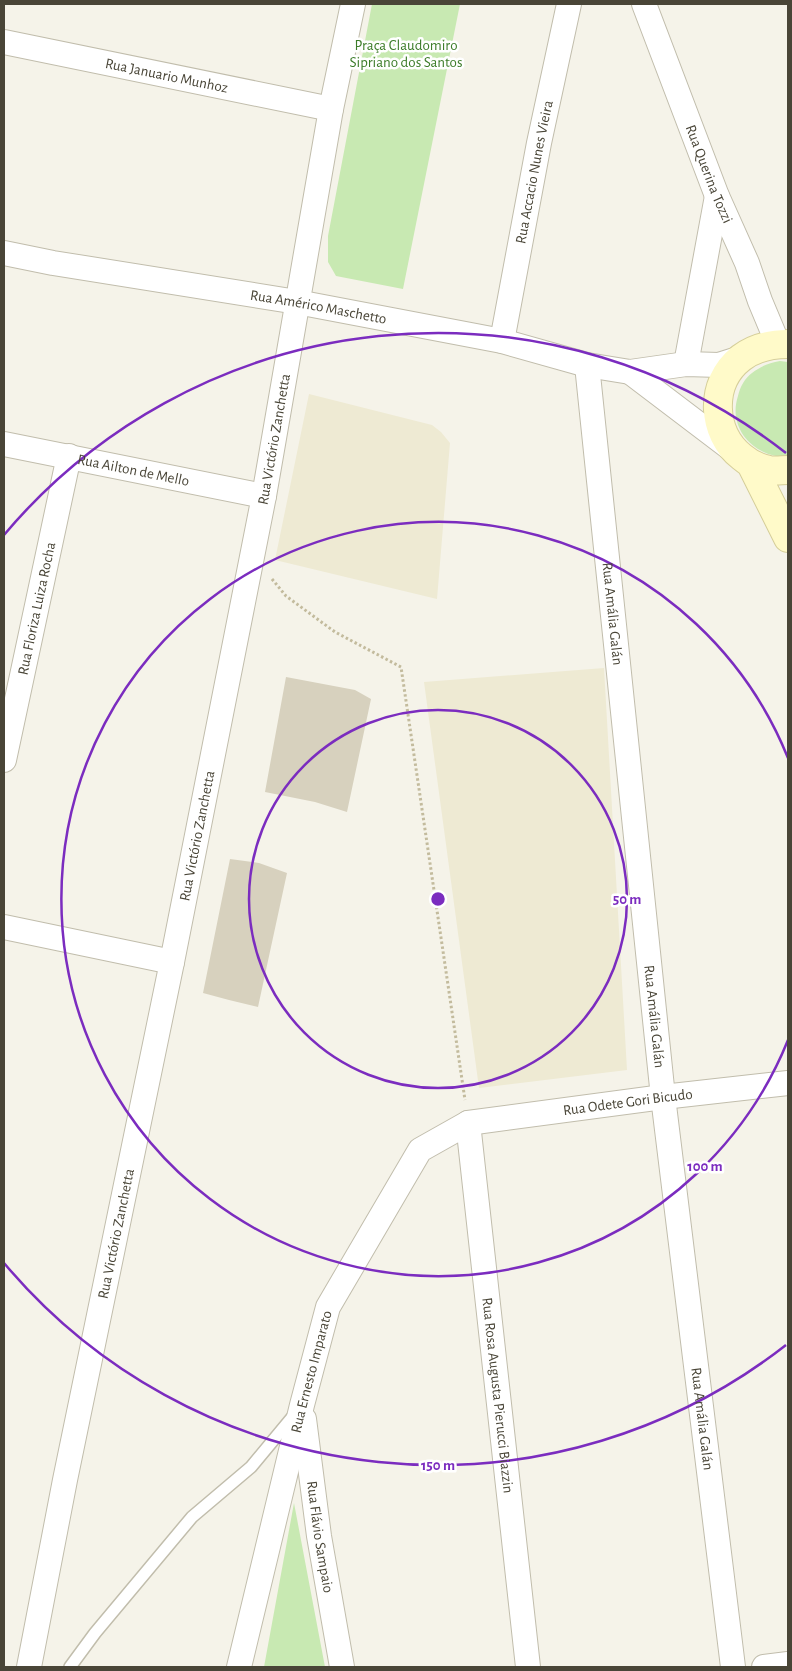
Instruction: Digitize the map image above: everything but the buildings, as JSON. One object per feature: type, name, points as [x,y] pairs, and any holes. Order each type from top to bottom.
[{"type":"street","name":"Rua Victório Zanchetta","points":[[29,1667],[264,496],[330,109],[353,4]]},
{"type":"street","name":"Rua Accacio Nunes Vieira","points":[[502,341],[539,143],[569,4]]},
{"type":"street","name":"Rua Querina Tozzi","points":[[644,4],[717,196],[747,263],[760,301],[786,344]]},
{"type":"street","name":"Rua Januario Munhoz","points":[[4,42],[330,109]]},
{"type":"street","points":[[686,364],[717,196]]},
{"type":"street","name":"Rua Américo Maschetto","points":[[4,252],[53,263],[297,302],[502,341],[587,365],[630,372],[686,364],[719,365],[741,358]]},
{"type":"street","points":[[786,344],[760,348],[741,358],[727,374],[719,393],[717,414],[723,434],[743,458],[788,538]]},
{"type":"street","name":"Rua Amália Galán","points":[[587,365],[663,1097],[733,1667]]},
{"type":"street","name":"Rua Américo Maschetto","points":[[630,372],[743,458]]},
{"type":"street","name":"Rua Ailton de Mello","points":[[4,444],[264,496]]},
{"type":"street","name":"Rua Floriza Luiza Rocha","points":[[4,760],[69,456]]},
{"type":"street","points":[[743,458],[770,470],[788,470]]},
{"type":"street","points":[[4,927],[172,962]]},
{"type":"street","name":"Rua Odete Gori Bicudo","points":[[468,1123],[663,1097],[788,1083]]},
{"type":"street","name":"Rua Ernesto Imparato","points":[[239,1667],[302,1404],[328,1307],[420,1150],[468,1123]]},
{"type":"street","name":"Rua Rosa Augusta Pierucci Biazzin","points":[[468,1123],[528,1667]]},
{"type":"street","name":"Rua Flávio Sampaio","points":[[302,1404],[319,1536],[342,1667]]},
{"type":"street","points":[[764,1667],[788,1664]]},
{"type":"lane","points":[[70,1667],[95,1633],[192,1517],[251,1467],[302,1404]]},
{"type":"path","points":[[252,554],[286,596],[335,632],[402,667],[468,1123]]},
{"type":"shaded area","points":[[309,394],[432,425],[450,443],[437,599],[275,560]]},
{"type":"shaded area","points":[[604,668],[627,1070],[479,1088],[424,682]]},
{"type":"green space","name":"Praça Claudomiro Sipriano dos Santos","points":[[372,4],[460,4],[403,289],[336,276],[328,262],[328,236]]},
{"type":"green space","points":[[780,361],[788,362],[788,457],[765,453],[746,439],[740,430],[736,408],[741,386],[745,380],[762,367]]},
{"type":"green space","points":[[294,1503],[325,1667],[264,1667]]}]
